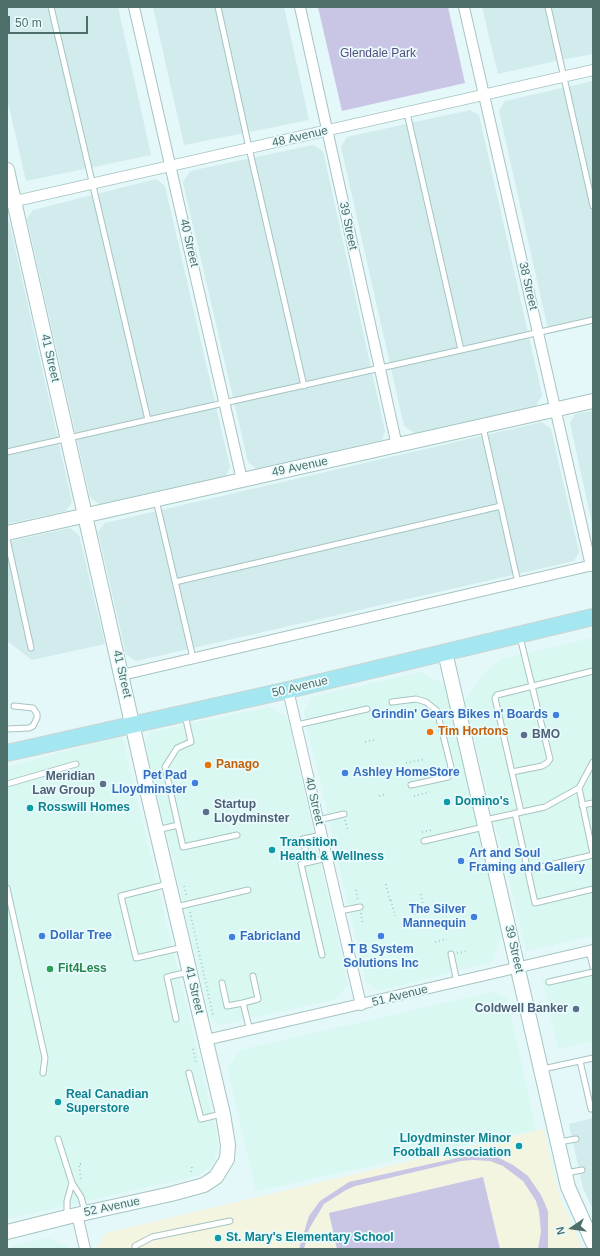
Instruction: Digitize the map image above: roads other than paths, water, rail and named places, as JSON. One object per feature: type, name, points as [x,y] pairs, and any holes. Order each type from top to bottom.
[{"type":"main road","name":"50 Avenue","points":[[7,753],[288,690],[593,617]]},
{"type":"street","name":"40 Street","points":[[134,7],[242,480]]},
{"type":"street","name":"39 Street","points":[[300,7],[397,446]]},
{"type":"street","name":"38 Street","points":[[464,7],[592,565]]},
{"type":"street","name":"48 Avenue","points":[[11,202],[593,70]]},
{"type":"street","name":"41 Street","points":[[7,170],[11,202],[68,437],[134,725],[156,830],[223,1114],[227,1139],[227,1159],[216,1177]]},
{"type":"street","name":"49 Avenue","points":[[7,533],[593,401]]},
{"type":"street","points":[[122,675],[592,565]]},
{"type":"street","name":"39 Street","points":[[445,652],[519,967],[568,1187],[593,1243]]},
{"type":"street","name":"40 Street","points":[[288,690],[361,1005]]},
{"type":"street","name":"51 Avenue","points":[[206,1040],[250,1031],[591,950]]},
{"type":"street","name":"52 Avenue","points":[[7,1232],[188,1190],[204,1185],[216,1177]]},
{"type":"street","points":[[76,1215],[85,1249]]},
{"type":"lane","points":[[52,7],[148,420]]},
{"type":"lane","points":[[218,7],[304,386]]},
{"type":"lane","points":[[548,7],[593,206]]},
{"type":"lane","points":[[407,113],[461,350]]},
{"type":"lane","points":[[7,452],[68,437],[304,386],[593,320]]},
{"type":"lane","points":[[483,426],[518,583]]},
{"type":"lane","points":[[156,499],[193,658]]},
{"type":"lane","points":[[175,582],[501,506]]},
{"type":"lane","points":[[7,540],[31,648]]},
{"type":"lane","points":[[512,772],[542,766],[550,759],[520,635]]},
{"type":"lane","points":[[593,671],[497,695],[495,698],[512,772],[535,903],[593,889]]},
{"type":"lane","points":[[392,702],[416,699],[426,702],[437,711],[451,767],[448,777],[412,785]]},
{"type":"lane","points":[[7,729],[29,728],[33,726],[37,718],[37,714],[33,708],[14,706]]},
{"type":"lane","points":[[296,725],[367,708]]},
{"type":"lane","points":[[185,713],[191,742],[177,748],[165,767],[183,847],[237,835]]},
{"type":"lane","points":[[424,841],[518,813],[545,807],[579,788],[593,762]]},
{"type":"lane","points":[[7,784],[76,764]]},
{"type":"lane","points":[[528,870],[593,855],[579,788]]},
{"type":"lane","points":[[582,805],[593,803]]},
{"type":"lane","points":[[318,820],[344,814]]},
{"type":"lane","points":[[156,830],[178,825]]},
{"type":"lane","points":[[308,862],[303,839],[322,835]]},
{"type":"lane","points":[[322,955],[301,864],[327,858]]},
{"type":"lane","points":[[169,884],[121,896],[124,909],[136,958],[184,946]]},
{"type":"lane","points":[[7,888],[45,1058],[43,1073]]},
{"type":"lane","points":[[175,907],[248,890]]},
{"type":"lane","points":[[340,911],[360,907]]},
{"type":"lane","points":[[591,950],[593,967]]},
{"type":"lane","points":[[451,954],[457,982]]},
{"type":"lane","points":[[176,1019],[166,977],[190,972]]},
{"type":"lane","points":[[549,982],[593,972]]},
{"type":"lane","points":[[222,983],[227,1006],[243,1003],[258,999],[253,976]]},
{"type":"lane","points":[[243,1003],[250,1031]]},
{"type":"lane","points":[[542,1069],[593,1058]]},
{"type":"lane","points":[[580,1061],[592,1110]]},
{"type":"lane","points":[[189,1073],[201,1119],[223,1114]]},
{"type":"lane","points":[[58,1139],[72,1183],[81,1197],[76,1215]]},
{"type":"lane","points":[[558,1143],[576,1139]]},
{"type":"lane","points":[[565,1173],[582,1170]]},
{"type":"lane","points":[[72,1183],[67,1201],[76,1215]]},
{"type":"lane","points":[[135,1249],[135,1246],[152,1237],[230,1221]]},
{"type":"place","name":"Grindin' Gears Bikes n' Boards","points":[[556,715]]},
{"type":"place","name":"Tim Hortons","points":[[430,732]]},
{"type":"place","name":"BMO","points":[[524,735]]},
{"type":"place","name":"Panago","points":[[208,765]]},
{"type":"place","name":"Ashley HomeStore","points":[[345,773]]},
{"type":"place","name":"Pet Pad Lloydminster","points":[[195,783]]},
{"type":"place","name":"Meridian Law Group","points":[[103,784]]},
{"type":"place","name":"Domino's","points":[[447,802]]},
{"type":"place","name":"Rosswill Homes","points":[[30,808]]},
{"type":"place","name":"Startup Lloydminster","points":[[206,812]]},
{"type":"place","name":"Transition Health & Wellness","points":[[272,850]]},
{"type":"place","name":"Art and Soul Framing and Gallery","points":[[461,861]]},
{"type":"place","name":"The Silver Mannequin","points":[[474,917]]},
{"type":"place","name":"Dollar Tree","points":[[42,936]]},
{"type":"place","name":"T B System Solutions Inc","points":[[381,936]]},
{"type":"place","name":"Fabricland","points":[[232,937]]},
{"type":"place","name":"Fit4Less","points":[[50,969]]},
{"type":"place","name":"Coldwell Banker","points":[[576,1009]]},
{"type":"place","name":"Real Canadian Superstore","points":[[58,1102]]},
{"type":"place","name":"Lloydminster Minor Football Association","points":[[519,1146]]},
{"type":"place","name":"St. Mary's Elementary School","points":[[218,1238]]},
{"type":"park label","name":"Glendale Park","points":[[378,54]]}]
